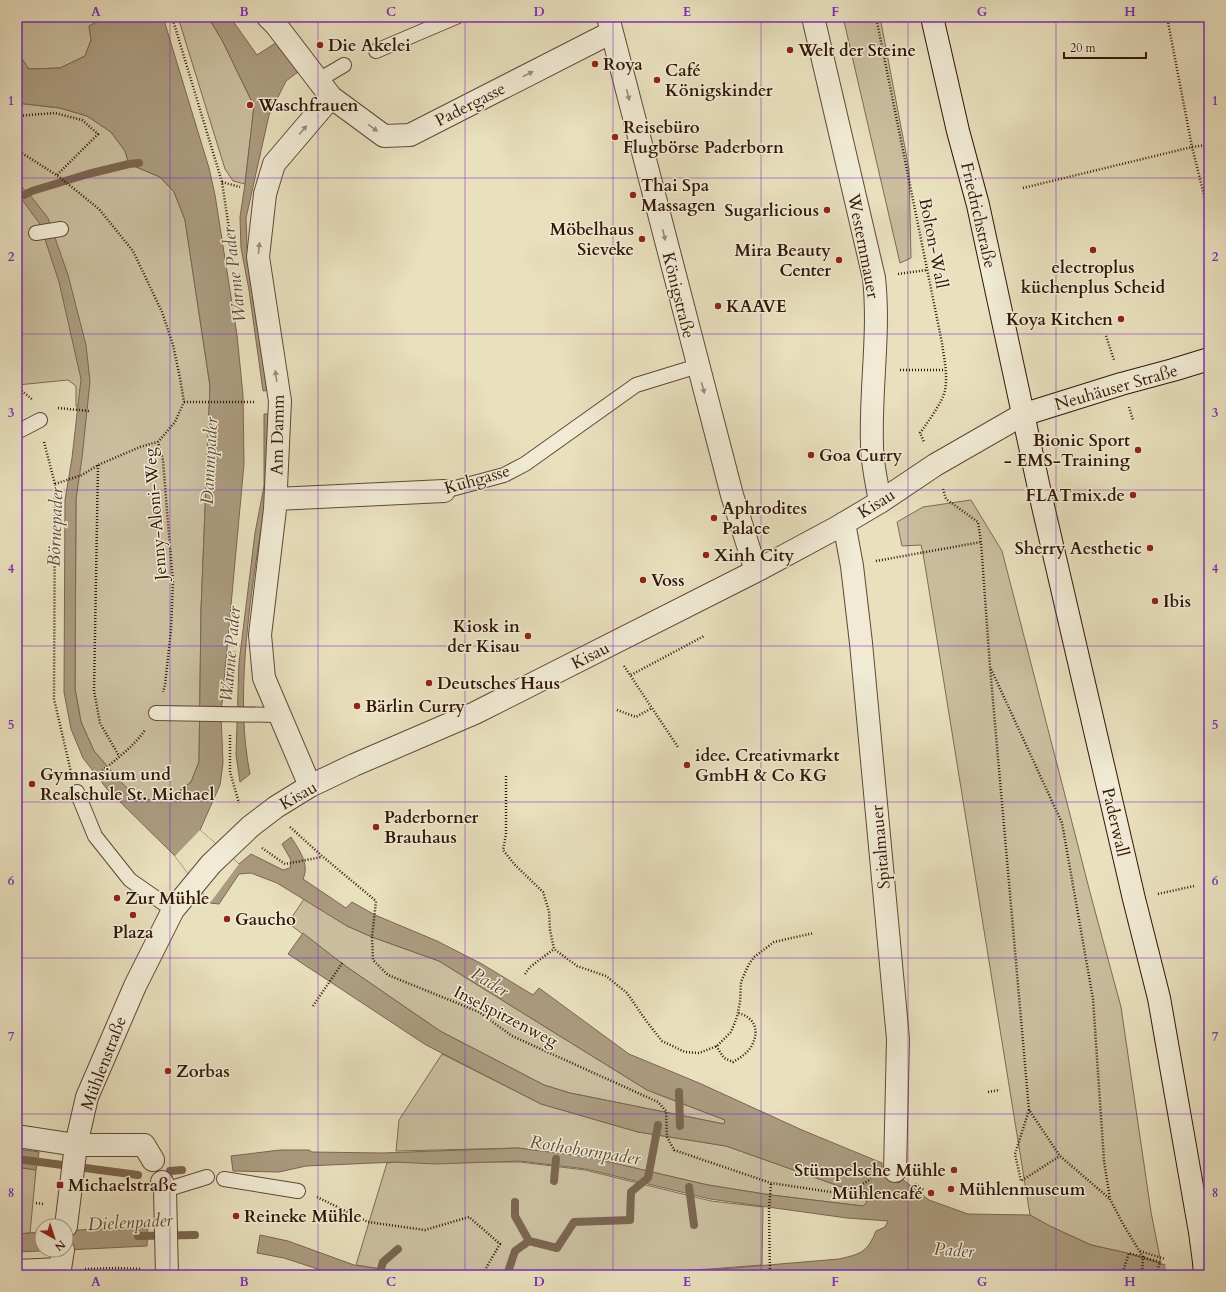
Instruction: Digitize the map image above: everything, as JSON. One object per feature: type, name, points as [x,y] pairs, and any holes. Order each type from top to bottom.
[{"type":"street","name":"Padergasse","points":[[268,17],[276,25],[317,81],[331,97],[384,136],[410,135],[610,24]]},
{"type":"street","name":"Westernmauer","points":[[813,17],[874,278],[876,302],[872,394],[872,447],[880,502]]},
{"type":"street","name":"Friedrichstraße","points":[[932,17],[958,131],[978,205],[1022,415]]},
{"type":"street","name":"Königstraße","points":[[610,24],[732,495],[756,571]]},
{"type":"street","name":"Am Damm","points":[[310,786],[264,678],[260,635],[276,499],[280,402],[258,257],[265,194],[274,164],[331,97]]},
{"type":"street","name":"Neuhäuser Straße","points":[[1022,415],[1121,384],[1209,359]]},
{"type":"street","name":"Kisau","points":[[173,910],[211,864],[256,823],[310,786],[354,765],[475,713],[756,571],[880,502],[934,465],[1022,415]]},
{"type":"street","name":"Paderwall","points":[[1022,415],[1134,899],[1159,998],[1204,1232],[1204,1269]]},
{"type":"street","name":"Kuhgasse","points":[[276,499],[444,491]]},
{"type":"street","name":"Spitalmauer","points":[[844,523],[852,566],[862,651],[898,1039],[895,1171]]},
{"type":"street","name":"Mühlenstraße","points":[[67,1218],[74,1158],[87,1097],[134,986],[173,910]]},
{"type":"street","points":[[17,1136],[74,1158],[144,1145],[153,1160]]},
{"type":"street","points":[[163,1186],[166,1226],[166,1266]]},
{"type":"street","points":[[17,1271],[61,1262]]},
{"type":"lane","points":[[376,51],[456,17]]},
{"type":"lane","points":[[317,81],[344,65]]},
{"type":"lane","points":[[36,233],[61,229]]},
{"type":"lane","name":"Kuhgasse","points":[[444,491],[504,475],[525,464],[636,385],[698,366]]},
{"type":"lane","points":[[17,432],[40,420]]},
{"type":"lane","points":[[156,713],[279,715]]},
{"type":"lane","points":[[77,792],[95,836],[130,880],[173,910]]},
{"type":"lane","points":[[163,1186],[207,1177]]},
{"type":"lane","points":[[224,1179],[298,1191]]},
{"type":"path","points":[[172,17],[222,182],[232,253]]},
{"type":"path","name":"Bolton-Wall","points":[[876,17],[941,336],[945,370],[945,391],[934,414],[920,433],[934,465]]},
{"type":"path","points":[[1167,17],[1192,147],[1209,215]]},
{"type":"path","points":[[17,116],[55,113],[82,120],[98,134],[58,176]]},
{"type":"path","points":[[1023,188],[1192,147],[1206,145]]},
{"type":"path","points":[[17,150],[58,176],[99,209],[133,251],[162,312],[173,345],[184,402],[248,402]]},
{"type":"path","points":[[222,182],[242,187]]},
{"type":"path","points":[[1106,336],[1116,367]]},
{"type":"path","points":[[899,370],[945,370]]},
{"type":"path","points":[[17,387],[40,407],[40,420],[54,484],[54,699],[77,792]]},
{"type":"path","name":"Jenny-Aloni-Weg","points":[[77,792],[141,735],[156,713],[166,685],[171,630],[173,582],[163,460],[158,442],[175,422],[184,402]]},
{"type":"path","points":[[255,402],[255,410]]},
{"type":"path","points":[[56,408],[88,411]]},
{"type":"path","points":[[54,484],[82,475],[98,465],[140,447],[158,442]]},
{"type":"path","points":[[98,465],[94,691],[100,723],[118,757]]},
{"type":"path","points":[[934,465],[946,499],[978,522],[981,542],[990,667],[1029,1110],[1015,1154],[1021,1181],[1060,1156]]},
{"type":"path","points":[[852,566],[981,542]]},
{"type":"path","points":[[631,675],[704,636]]},
{"type":"path","points":[[230,696],[235,649]]},
{"type":"path","points":[[624,665],[678,747]]},
{"type":"path","points":[[990,667],[1062,823],[1093,999],[1104,1161],[1110,1199],[1122,1224],[1143,1257],[1142,1275]]},
{"type":"path","points":[[617,710],[636,717],[652,708]]},
{"type":"path","name":"Inselspitzenweg","points":[[230,734],[230,772],[239,802],[256,823],[293,831],[376,901],[372,937],[373,960],[388,974],[479,1012],[512,1036],[658,1102],[666,1111],[666,1137],[674,1150],[771,1183],[844,1194],[853,1191]]},
{"type":"path","points":[[506,776],[506,834],[503,850],[515,865],[543,892],[549,911],[550,930],[554,949],[577,966],[606,976],[627,993],[662,1041],[685,1052],[699,1053],[716,1046],[731,1032],[738,1013],[740,1002],[740,982],[754,957],[774,942],[814,933]]},
{"type":"path","points":[[256,823],[285,864],[322,856]]},
{"type":"path","points":[[1134,899],[1194,886]]},
{"type":"path","points":[[525,974],[530,967],[554,949]]},
{"type":"path","points":[[313,1006],[343,962]]},
{"type":"path","points":[[716,1046],[724,1058],[733,1062],[744,1055],[752,1046],[755,1034],[754,1024],[746,1015],[738,1013]]},
{"type":"path","points":[[988,1092],[1000,1090]]},
{"type":"path","points":[[1029,1110],[1060,1156],[1110,1199]]},
{"type":"path","points":[[770,1275],[769,1209],[771,1183]]},
{"type":"path","points":[[321,1198],[368,1222],[426,1230],[469,1217],[500,1244],[482,1275]]},
{"type":"path","points":[[1139,1250],[1165,1259]]},
{"type":"path","points":[[1122,1275],[1129,1253],[1160,1262],[1156,1275]]},
{"type":"path","points":[[61,1262],[117,1268],[166,1266]]},
{"type":"shaded area","points":[[17,17],[107,17],[89,26],[91,40],[85,56],[60,68],[29,69],[17,52]]},
{"type":"shaded area","points":[[178,17],[208,17],[222,40],[254,106],[245,184],[233,181],[225,169]]},
{"type":"shaded area","points":[[843,17],[880,17],[909,169],[911,258],[900,263]]},
{"type":"shaded area","points":[[17,103],[60,108],[87,116],[111,132],[125,151],[129,164],[160,177],[174,192],[185,220],[210,386],[201,610],[199,762],[191,782],[174,795],[153,801],[132,793],[119,780],[94,751],[81,722],[75,689],[76,499],[85,419],[76,406],[76,386],[68,380],[17,385]]},
{"type":"shaded area","points":[[971,500],[1002,551],[1121,1007],[1151,1212],[1161,1263],[1127,1253],[1091,1245],[1049,1226],[1030,1215],[924,559],[921,545],[902,546],[897,522],[923,507]]},
{"type":"shaded area","points":[[304,899],[347,926],[372,937],[439,961],[647,1090],[725,1120],[724,1124],[570,1093],[544,1085],[440,1031],[344,965],[288,923]]},
{"type":"shaded area","points":[[442,1054],[541,1104],[638,1132],[726,1146],[853,1191],[864,1196],[867,1202],[863,1206],[771,1195],[708,1185],[630,1167],[518,1148],[396,1151],[399,1120]]},
{"type":"shaded area","points":[[520,1162],[585,1170],[711,1201],[763,1207],[762,1265],[610,1275],[417,1275],[356,1265],[387,1163]]},
{"type":"shaded area","points":[[17,1167],[36,1170],[30,1233],[17,1234]]},
{"type":"water","points":[[107,17],[163,17],[209,168],[215,195],[237,335],[243,395],[244,464],[221,714],[223,763],[220,785],[200,830],[239,864],[251,854],[283,870],[290,868],[291,860],[282,844],[291,837],[303,857],[305,873],[303,879],[346,908],[352,902],[375,915],[437,941],[482,964],[533,995],[539,988],[629,1054],[699,1083],[802,1130],[882,1163],[882,1170],[899,1183],[902,1179],[929,1200],[968,1214],[1030,1215],[1091,1245],[1127,1253],[1197,1275],[978,1275],[946,1272],[922,1275],[622,1275],[709,1270],[839,1259],[858,1254],[866,1248],[876,1231],[885,1227],[888,1221],[847,1218],[710,1199],[586,1169],[520,1161],[436,1164],[396,1162],[306,1166],[279,1172],[233,1171],[231,1156],[280,1150],[382,1153],[518,1148],[588,1157],[708,1185],[771,1195],[863,1206],[867,1202],[864,1196],[853,1191],[726,1146],[638,1132],[541,1104],[426,1045],[288,954],[303,933],[344,965],[440,1031],[544,1085],[570,1093],[724,1124],[725,1120],[647,1090],[439,961],[372,937],[347,926],[277,883],[251,873],[239,874],[219,904],[210,903],[175,856],[107,789],[83,758],[71,729],[64,692],[65,500],[72,458],[81,379],[59,282],[40,224],[23,201],[17,196],[17,182],[30,195],[48,218],[68,275],[86,345],[90,381],[76,499],[75,689],[81,722],[94,751],[119,780],[132,793],[153,801],[174,795],[191,782],[199,762],[201,610],[210,386],[185,220],[174,192],[160,177],[129,164],[125,151],[111,132],[87,116],[60,108],[17,103],[17,52],[29,69],[60,68],[85,56],[91,40],[89,26]]},
{"type":"water","points":[[208,17],[230,17],[257,55],[277,42],[298,72],[286,81],[269,115],[246,218],[247,247],[269,390],[263,391],[249,290],[241,248],[240,217],[254,106],[222,40]]},
{"type":"water","points":[[264,414],[271,414],[270,478],[256,563],[245,654],[244,716],[250,774],[240,782],[236,755],[239,663],[255,533],[264,486]]},
{"type":"water","points":[[17,1149],[39,1152],[36,1170],[17,1167]]},
{"type":"water","points":[[148,1225],[147,1246],[74,1250],[74,1230]]},
{"type":"water","points":[[34,1233],[34,1251],[17,1252],[17,1234]]},
{"type":"water","points":[[260,1235],[288,1241],[354,1265],[421,1275],[336,1275],[284,1258],[257,1253]]},
{"type":"pier","points":[[200,830],[239,864],[210,903],[175,856]]},
{"type":"pier","points":[[1165,1263],[1198,1273],[1199,1275],[1167,1275]]},
{"type":"waterway","points":[[24,195],[32,191],[88,174],[139,163]]},
{"type":"waterway","points":[[679,1092],[680,1126]]},
{"type":"waterway","points":[[507,1275],[515,1251],[529,1241],[557,1248],[574,1222],[630,1220],[631,1192],[648,1178],[658,1125]]},
{"type":"waterway","name":"Rothobornpader","points":[[17,1159],[138,1175]]},
{"type":"waterway","points":[[554,1181],[556,1159]]},
{"type":"waterway","name":"Rothobornpader","points":[[170,1171],[182,1170]]},
{"type":"waterway","points":[[689,1187],[694,1225]]},
{"type":"waterway","points":[[515,1202],[515,1216],[529,1241]]},
{"type":"waterway","name":"Dielenpader","points":[[138,1236],[195,1235]]},
{"type":"waterway","points":[[379,1275],[383,1262],[398,1249]]},
{"type":"place","name":"Die Akelei","points":[[320,45]]},
{"type":"place","name":"Welt der Steine","points":[[790,50]]},
{"type":"place","name":"Roya","points":[[595,64]]},
{"type":"place","name":"Café Königskinder","points":[[657,80]]},
{"type":"place","name":"Waschfrauen","points":[[250,105]]},
{"type":"place","name":"Reisebüro Flugbörse Paderborn","points":[[615,137]]},
{"type":"place","name":"Thai Spa Massagen","points":[[633,195]]},
{"type":"place","name":"Sugarlicious","points":[[827,210]]},
{"type":"place","name":"Möbelhaus Sieveke","points":[[642,239]]},
{"type":"place","name":"electroplus küchenplus Scheid","points":[[1093,250]]},
{"type":"place","name":"Mira Beauty Center","points":[[839,260]]},
{"type":"place","name":"KAAVE","points":[[718,306]]},
{"type":"place","name":"Koya Kitchen","points":[[1121,319]]},
{"type":"place","name":"Bionic Sport - EMS-Training","points":[[1138,450]]},
{"type":"place","name":"Goa Curry","points":[[811,455]]},
{"type":"place","name":"FLATmix.de","points":[[1133,495]]},
{"type":"place","name":"Aphrodites Palace","points":[[714,518]]},
{"type":"place","name":"Sherry Aesthetic","points":[[1150,548]]},
{"type":"place","name":"Xinh City","points":[[706,555]]},
{"type":"place","name":"Voss","points":[[643,580]]},
{"type":"place","name":"Ibis","points":[[1155,601]]},
{"type":"place","name":"Kiosk in der Kisau","points":[[528,636]]},
{"type":"place","name":"Deutsches Haus","points":[[429,683]]},
{"type":"place","name":"Bärlin Curry","points":[[357,706]]},
{"type":"place","name":"idee. Creativmarkt GmbH & Co KG","points":[[687,765]]},
{"type":"place","name":"Gymnasium und Realschule St. Michael","points":[[32,784]]},
{"type":"place","name":"Paderborner Brauhaus","points":[[376,827]]},
{"type":"place","name":"Zur Mühle","points":[[117,898]]},
{"type":"place","name":"Plaza","points":[[133,915]]},
{"type":"place","name":"Gaucho","points":[[227,919]]},
{"type":"place","name":"Zorbas","points":[[168,1071]]},
{"type":"place","name":"Stümpelsche Mühle","points":[[954,1170]]},
{"type":"place","name":"Michaelstraße","points":[[60,1185]]},
{"type":"place","name":"Mühlenmuseum","points":[[951,1189]]},
{"type":"place","name":"Mühlencafé","points":[[931,1193]]},
{"type":"place","name":"Reineke Mühle","points":[[236,1216]]},
{"type":"water label","name":"Warme Pader","points":[[234,275]]},
{"type":"water label","name":"Dammpader","points":[[209,461]]},
{"type":"water label","name":"Börnepader","points":[[55,527]]},
{"type":"water label","name":"Warme Pader","points":[[230,654]]},
{"type":"water label","name":"Pader","points":[[490,982]]},
{"type":"water label","name":"Pader","points":[[954,1250]]}]
